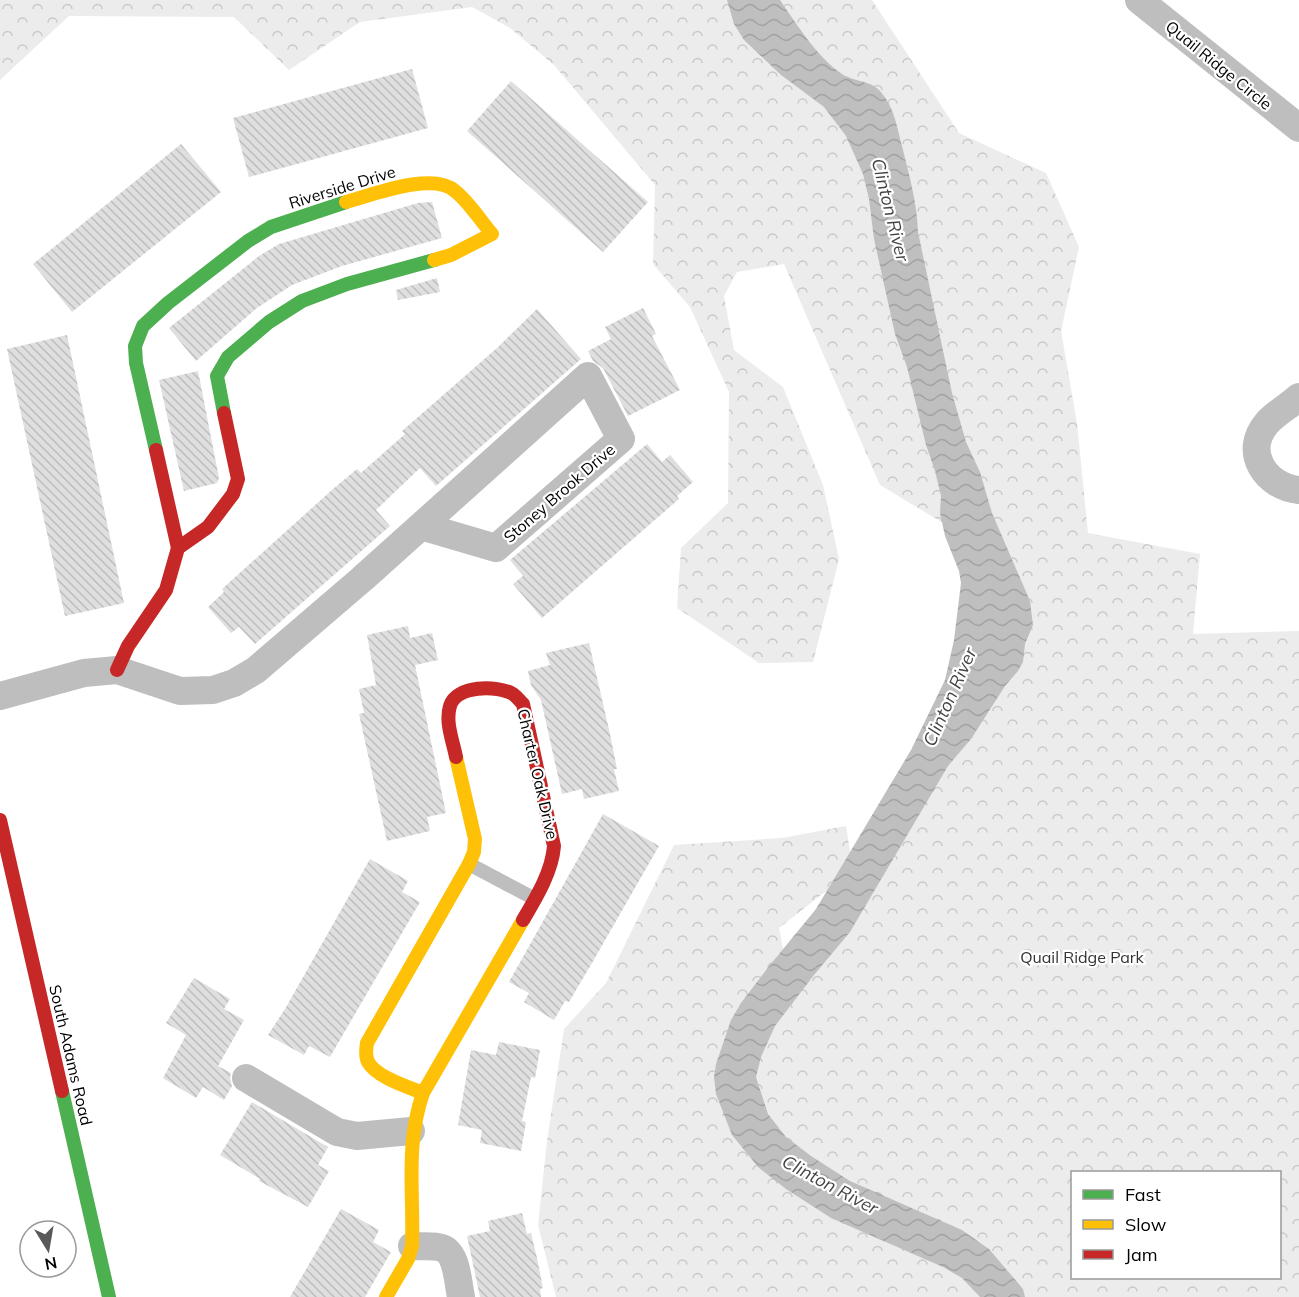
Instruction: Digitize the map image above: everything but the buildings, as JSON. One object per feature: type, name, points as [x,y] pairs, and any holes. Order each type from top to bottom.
[{"type":"street","name":"Quail Ridge Circle","points":[[1139,0],[1299,128]]},
{"type":"street","name":"Riverside Drive","points":[[117,670],[128,646],[166,590],[178,548],[135,363],[135,346],[143,326],[168,303],[271,227],[404,185],[432,183],[454,189],[492,234],[451,255],[346,284],[302,301],[269,322],[228,357],[217,376],[238,479],[233,494],[208,527],[178,548]]},
{"type":"street","name":"Stoney Brook Drive","points":[[0,696],[84,673],[117,670],[180,690],[213,690],[234,683],[256,670],[588,376],[621,439],[496,548],[421,526]]},
{"type":"street","points":[[1299,397],[1267,423],[1260,434],[1257,447],[1258,460],[1270,479],[1285,488],[1299,490]]},
{"type":"street","name":"Charter Oak Drive","points":[[386,1297],[408,1259],[412,1246],[410,1151],[415,1113],[423,1094],[535,899],[553,859],[554,846],[523,704],[512,693],[478,690],[462,693],[453,700],[449,710],[449,724],[475,839],[474,852],[367,1041],[366,1053],[371,1065],[383,1074],[423,1094]]},
{"type":"street","name":"South Adams Road","points":[[0,820],[109,1297]]},
{"type":"street","points":[[246,1078],[337,1132],[357,1136],[411,1131]]},
{"type":"street","points":[[412,1246],[440,1247],[448,1251],[452,1258],[461,1297]]},
{"type":"lane","points":[[469,864],[535,899]]},
{"type":"green space","name":"Quail Ridge Park","points":[[0,0],[872,0],[959,133],[1046,173],[1079,247],[1061,331],[1077,423],[1088,533],[1200,554],[1193,634],[1299,631],[1299,1297],[556,1297],[538,1225],[547,1141],[564,1029],[606,983],[674,845],[782,838],[846,826],[853,870],[779,928],[786,965],[825,961],[1001,558],[880,485],[784,264],[737,272],[724,296],[734,350],[783,387],[823,485],[839,559],[813,662],[759,663],[677,608],[681,548],[728,503],[729,392],[690,307],[653,264],[655,185],[554,65],[510,28],[472,7],[360,22],[289,70],[234,17],[69,16],[0,80]]},
{"type":"water","name":"Clinton River","points":[[727,0],[780,0],[808,40],[833,67],[842,74],[876,87],[889,103],[897,124],[912,189],[918,232],[952,393],[966,442],[980,472],[992,513],[1030,601],[1033,625],[1025,644],[1023,662],[1018,671],[1005,686],[971,739],[948,766],[850,932],[775,1026],[761,1057],[756,1077],[768,1114],[786,1137],[850,1181],[962,1230],[989,1249],[1023,1289],[1025,1297],[980,1297],[962,1278],[943,1267],[831,1218],[786,1189],[758,1167],[732,1135],[716,1094],[714,1077],[716,1064],[731,1020],[770,965],[816,909],[911,750],[945,680],[954,640],[961,583],[959,571],[945,536],[940,513],[941,496],[935,471],[926,445],[907,367],[895,334],[874,239],[863,174],[846,136],[824,107],[781,75],[744,40],[734,24]]},
{"type":"traffic: fast","points":[[156,450],[136,363],[135,346],[143,326],[168,303],[248,241],[271,227],[346,202]]},
{"type":"traffic: fast","points":[[224,413],[217,376],[228,357],[269,322],[302,301],[347,284],[434,260]]},
{"type":"traffic: fast","points":[[62,1091],[109,1297]]},
{"type":"traffic: slow","points":[[346,202],[386,190],[418,184],[445,185],[455,191],[492,234],[451,255],[434,260]]},
{"type":"traffic: slow","points":[[423,1093],[393,1081],[378,1072],[368,1062],[366,1048],[474,852],[475,839],[456,757]]},
{"type":"traffic: slow","points":[[386,1297],[408,1259],[412,1246],[412,1150],[417,1112],[423,1093],[523,920]]},
{"type":"traffic: jam","points":[[117,670],[128,646],[166,590],[178,548],[208,527],[233,494],[238,479],[224,413]]},
{"type":"traffic: jam","points":[[156,450],[178,548]]},
{"type":"traffic: jam","points":[[456,757],[449,725],[449,712],[454,699],[460,694],[478,689],[497,689],[513,694],[523,704],[554,846],[547,875],[523,920]]},
{"type":"traffic: jam","points":[[0,820],[62,1091]]}]
